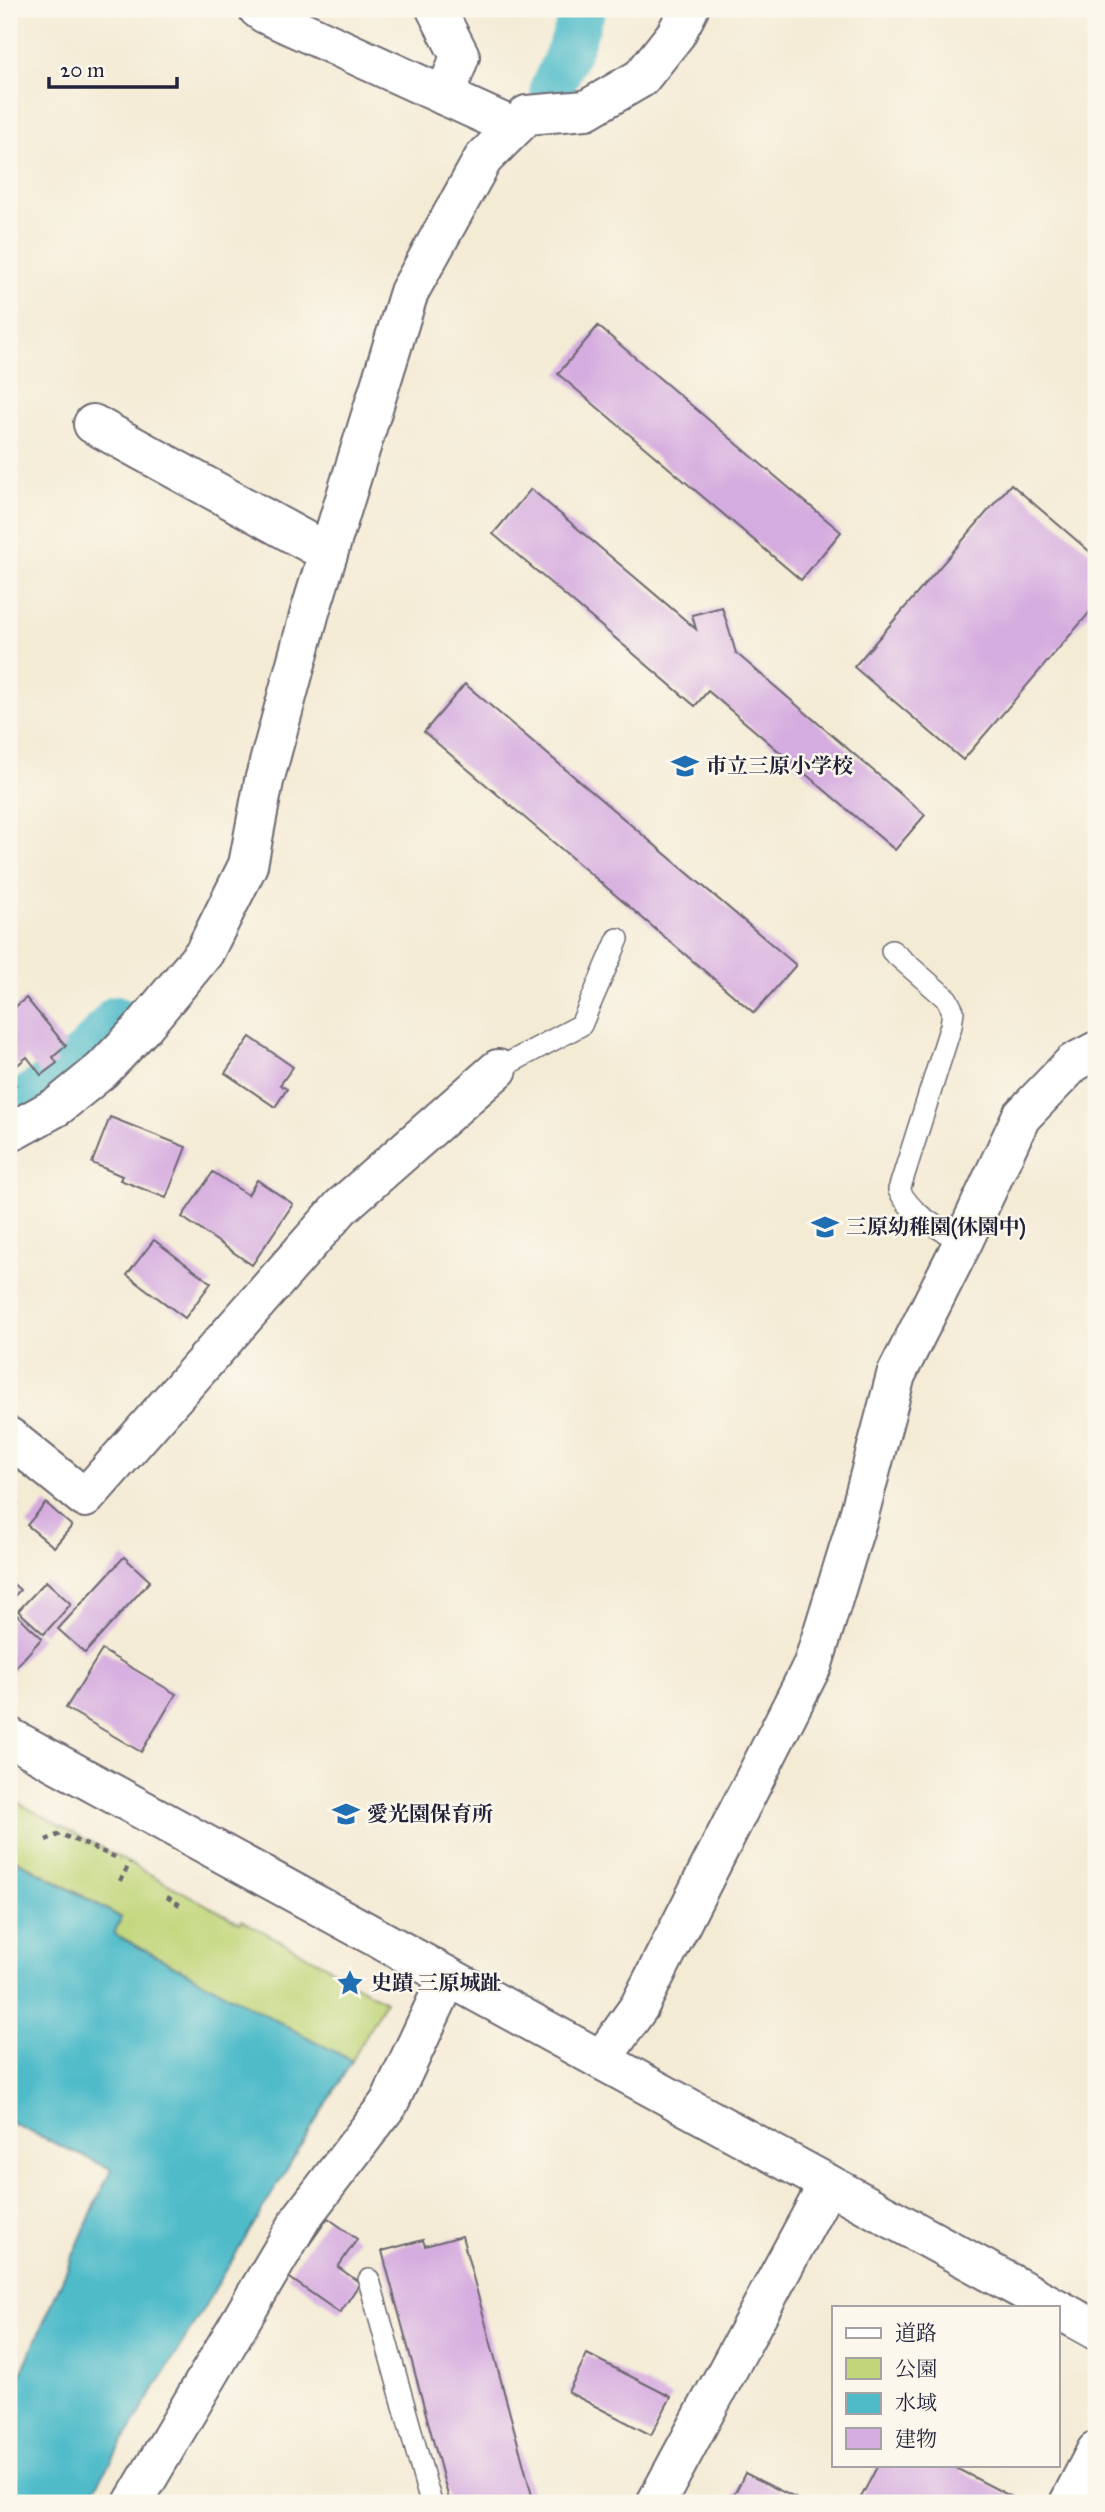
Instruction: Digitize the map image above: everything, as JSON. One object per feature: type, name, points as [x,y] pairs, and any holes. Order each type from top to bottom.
[{"type":"street","points":[[258,9],[265,15],[513,127]]},
{"type":"street","points":[[436,9],[460,56],[445,96]]},
{"type":"street","points":[[9,1133],[58,1106],[102,1070],[143,1027],[205,953],[248,865],[264,781],[328,553],[409,292],[483,159],[527,115],[586,110],[641,78],[676,34],[689,9]]},
{"type":"street","points":[[93,424],[328,553]]},
{"type":"street","points":[[601,2060],[639,2007],[813,1664],[859,1516],[896,1376],[1021,1117],[1073,1063],[1096,1051]]},
{"type":"street","points":[[9,1437],[85,1499],[341,1207],[498,1069]]},
{"type":"street","points":[[9,1737],[1052,2306]]},
{"type":"street","points":[[133,2503],[302,2217],[389,2103],[448,1977]]},
{"type":"street","points":[[656,2503],[828,2184]]},
{"type":"street","points":[[1060,2310],[1096,2330]]},
{"type":"street","points":[[1069,2503],[1096,2451]]},
{"type":"lane","points":[[498,1069],[581,1025],[618,939]]},
{"type":"lane","points":[[891,951],[947,999],[953,1011],[951,1026],[899,1191],[906,1204],[923,1219],[963,1242]]},
{"type":"lane","points":[[369,2280],[431,2503]]},
{"type":"path","points":[[46,1840],[60,1835],[120,1859]]},
{"type":"path","points":[[120,1881],[130,1863]]},
{"type":"path","points":[[167,1897],[180,1905]]},
{"type":"green space","points":[[9,1798],[240,1923],[242,1920],[385,2001],[352,2061],[113,1933],[121,1917],[9,1855]]},
{"type":"water","points":[[9,1856],[121,1918],[114,1934],[352,2061],[86,2503],[25,2503],[9,2473],[9,2401],[111,2169],[9,2122]]},
{"type":"building","points":[[598,326],[841,532],[801,580],[558,374]]},
{"type":"building","points":[[1011,484],[1096,557],[1096,605],[963,760],[854,667]]},
{"type":"building","points":[[531,489],[696,629],[692,615],[722,607],[736,653],[925,815],[895,850],[708,691],[695,706],[493,534]]},
{"type":"building","points":[[465,684],[796,965],[754,1013],[424,732]]},
{"type":"building","points":[[26,998],[66,1046],[53,1057],[57,1063],[41,1075],[27,1057],[9,1072],[9,1012]]},
{"type":"building","points":[[250,1037],[293,1067],[280,1085],[287,1089],[275,1107],[225,1073]]},
{"type":"building","points":[[9,1077],[16,1085],[9,1090]]},
{"type":"building","points":[[110,1117],[186,1147],[166,1198],[120,1180],[122,1176],[92,1163]]},
{"type":"building","points":[[213,1172],[248,1195],[257,1180],[293,1204],[252,1265],[182,1217]]},
{"type":"building","points":[[154,1240],[211,1283],[185,1318],[127,1275]]},
{"type":"building","points":[[9,1496],[18,1503],[9,1515]]},
{"type":"building","points":[[46,1503],[72,1526],[54,1547],[27,1525]]},
{"type":"building","points":[[124,1557],[150,1581],[85,1653],[58,1629]]},
{"type":"building","points":[[9,1580],[20,1590],[9,1602]]},
{"type":"building","points":[[46,1581],[71,1604],[44,1634],[18,1611]]},
{"type":"building","points":[[16,1614],[42,1638],[9,1675],[9,1622]]},
{"type":"building","points":[[102,1650],[176,1694],[141,1752],[66,1708]]},
{"type":"building","points":[[328,2218],[357,2239],[338,2267],[360,2283],[340,2313],[287,2276]]},
{"type":"building","points":[[462,2236],[534,2503],[450,2503],[382,2251],[423,2240],[425,2246]]},
{"type":"building","points":[[587,2354],[671,2397],[651,2435],[568,2392]]},
{"type":"building","points":[[877,2466],[952,2466],[1016,2499],[1014,2503],[858,2503]]},
{"type":"building","points":[[745,2473],[805,2503],[730,2503]]},
{"type":"waterway","points":[[552,88],[584,9]]},
{"type":"waterway","points":[[9,1108],[68,1069],[116,1018]]},
{"type":"place","name":"市立三原小学校","points":[[685,766]]},
{"type":"place","name":"三原幼稚園(休園中)","points":[[825,1227]]},
{"type":"place","name":"愛光園保育所","points":[[346,1814]]},
{"type":"place","name":"史蹟 三原城趾","points":[[350,1983]]}]
